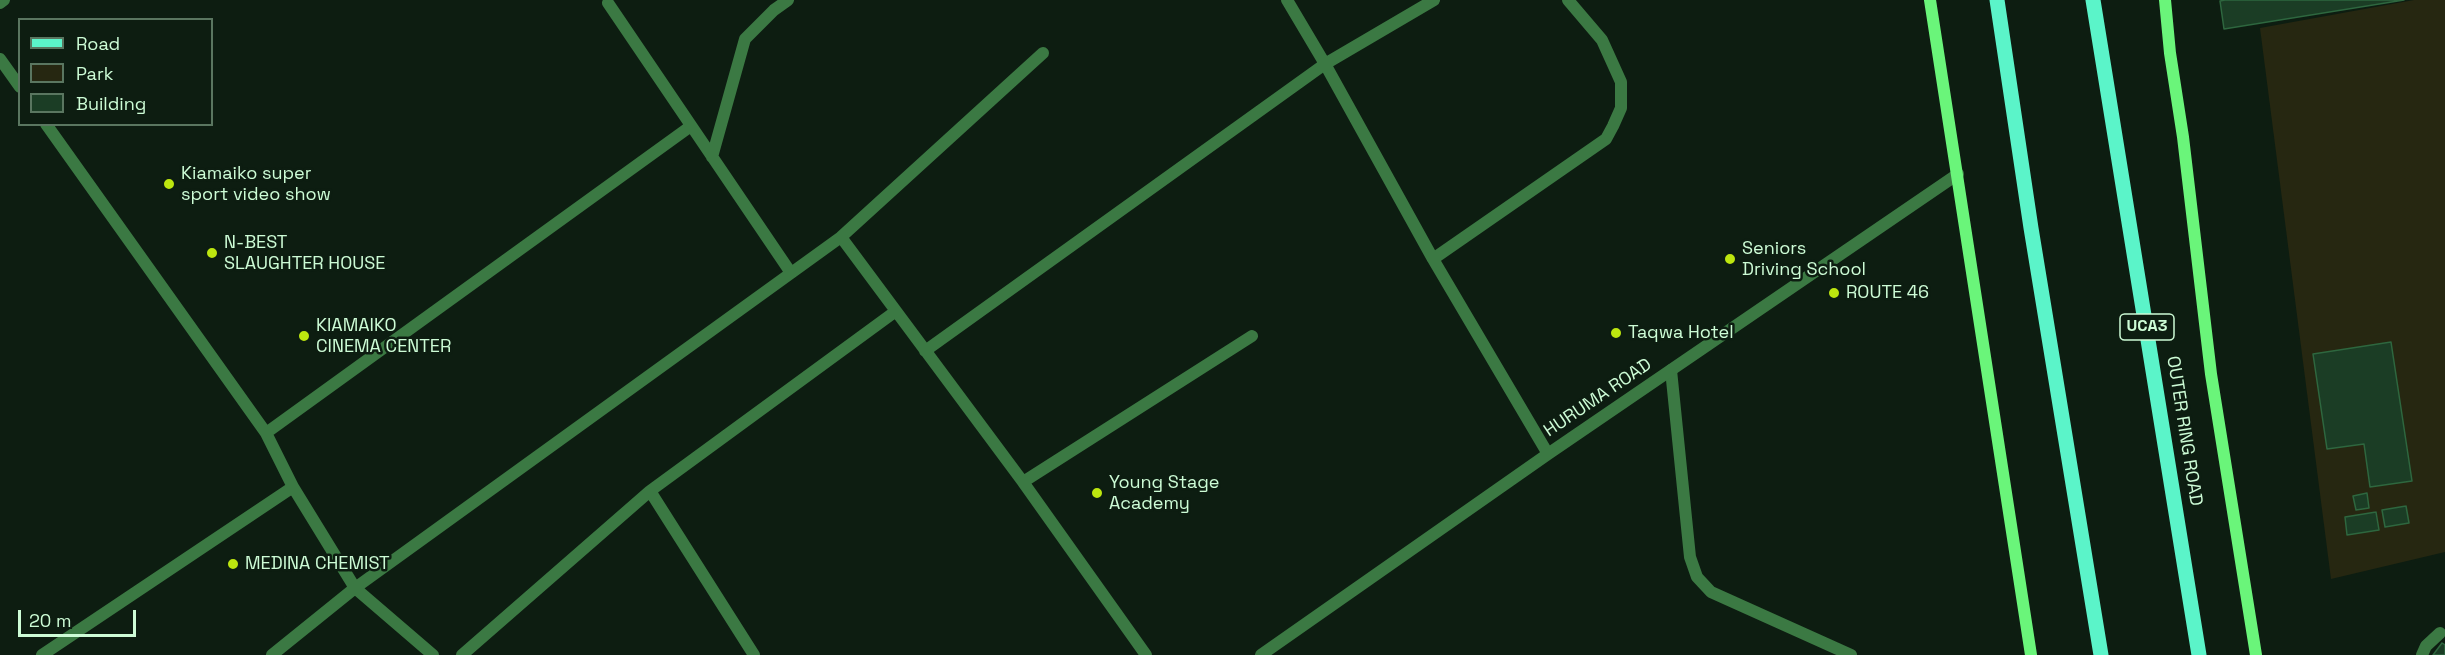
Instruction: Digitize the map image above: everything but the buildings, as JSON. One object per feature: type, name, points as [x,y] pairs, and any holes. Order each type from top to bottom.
[{"type":"main road","points":[[1930,0],[2031,655]]},
{"type":"main road","points":[[1997,0],[2033,239],[2101,655]]},
{"type":"main road","name":"OUTER RING ROAD","points":[[2093,0],[2199,655]]},
{"type":"main road","name":"OUTER RING ROAD","points":[[2165,0],[2211,374],[2256,655]]},
{"type":"street","points":[[0,3],[4,0]]},
{"type":"street","points":[[712,157],[745,39],[774,10],[788,0]]},
{"type":"street","points":[[1287,0],[1548,454]]},
{"type":"street","points":[[925,351],[1325,64],[1434,0]]},
{"type":"street","points":[[1434,259],[1606,139],[1613,126],[1621,108],[1621,82],[1602,40],[1568,0]]},
{"type":"street","points":[[608,3],[791,273]]},
{"type":"street","points":[[272,655],[355,588],[842,237],[1043,53]]},
{"type":"street","points":[[0,59],[18,84]]},
{"type":"street","points":[[47,126],[266,433],[293,487],[355,588],[433,655]]},
{"type":"street","points":[[266,433],[691,126]]},
{"type":"street","name":"HURUMA ROAD","points":[[1261,655],[1548,454],[1958,174]]},
{"type":"street","points":[[842,237],[1146,655]]},
{"type":"street","points":[[462,655],[650,490],[896,311]]},
{"type":"street","points":[[1023,483],[1252,336]]},
{"type":"street","points":[[1671,370],[1690,557],[1697,577],[1711,592],[1851,655]]},
{"type":"street","points":[[42,655],[293,487]]},
{"type":"street","points":[[650,490],[754,655]]},
{"type":"street","points":[[2422,655],[2426,646],[2440,633]]},
{"type":"green space","points":[[2414,0],[2445,0],[2445,552],[2331,579],[2260,28]]},
{"type":"place","name":"Kiamaiko super sport video show","points":[[169,184]]},
{"type":"place","name":"N-BEST SLAUGHTER HOUSE","points":[[212,253]]},
{"type":"place","name":"Seniors Driving School","points":[[1730,259]]},
{"type":"place","name":"ROUTE 46","points":[[1834,293]]},
{"type":"place","name":"Taqwa Hotel","points":[[1616,333]]},
{"type":"place","name":"KIAMAIKO CINEMA CENTER","points":[[304,336]]},
{"type":"place","name":"Young Stage Academy","points":[[1097,493]]},
{"type":"place","name":"MEDINA CHEMIST","points":[[233,564]]}]
